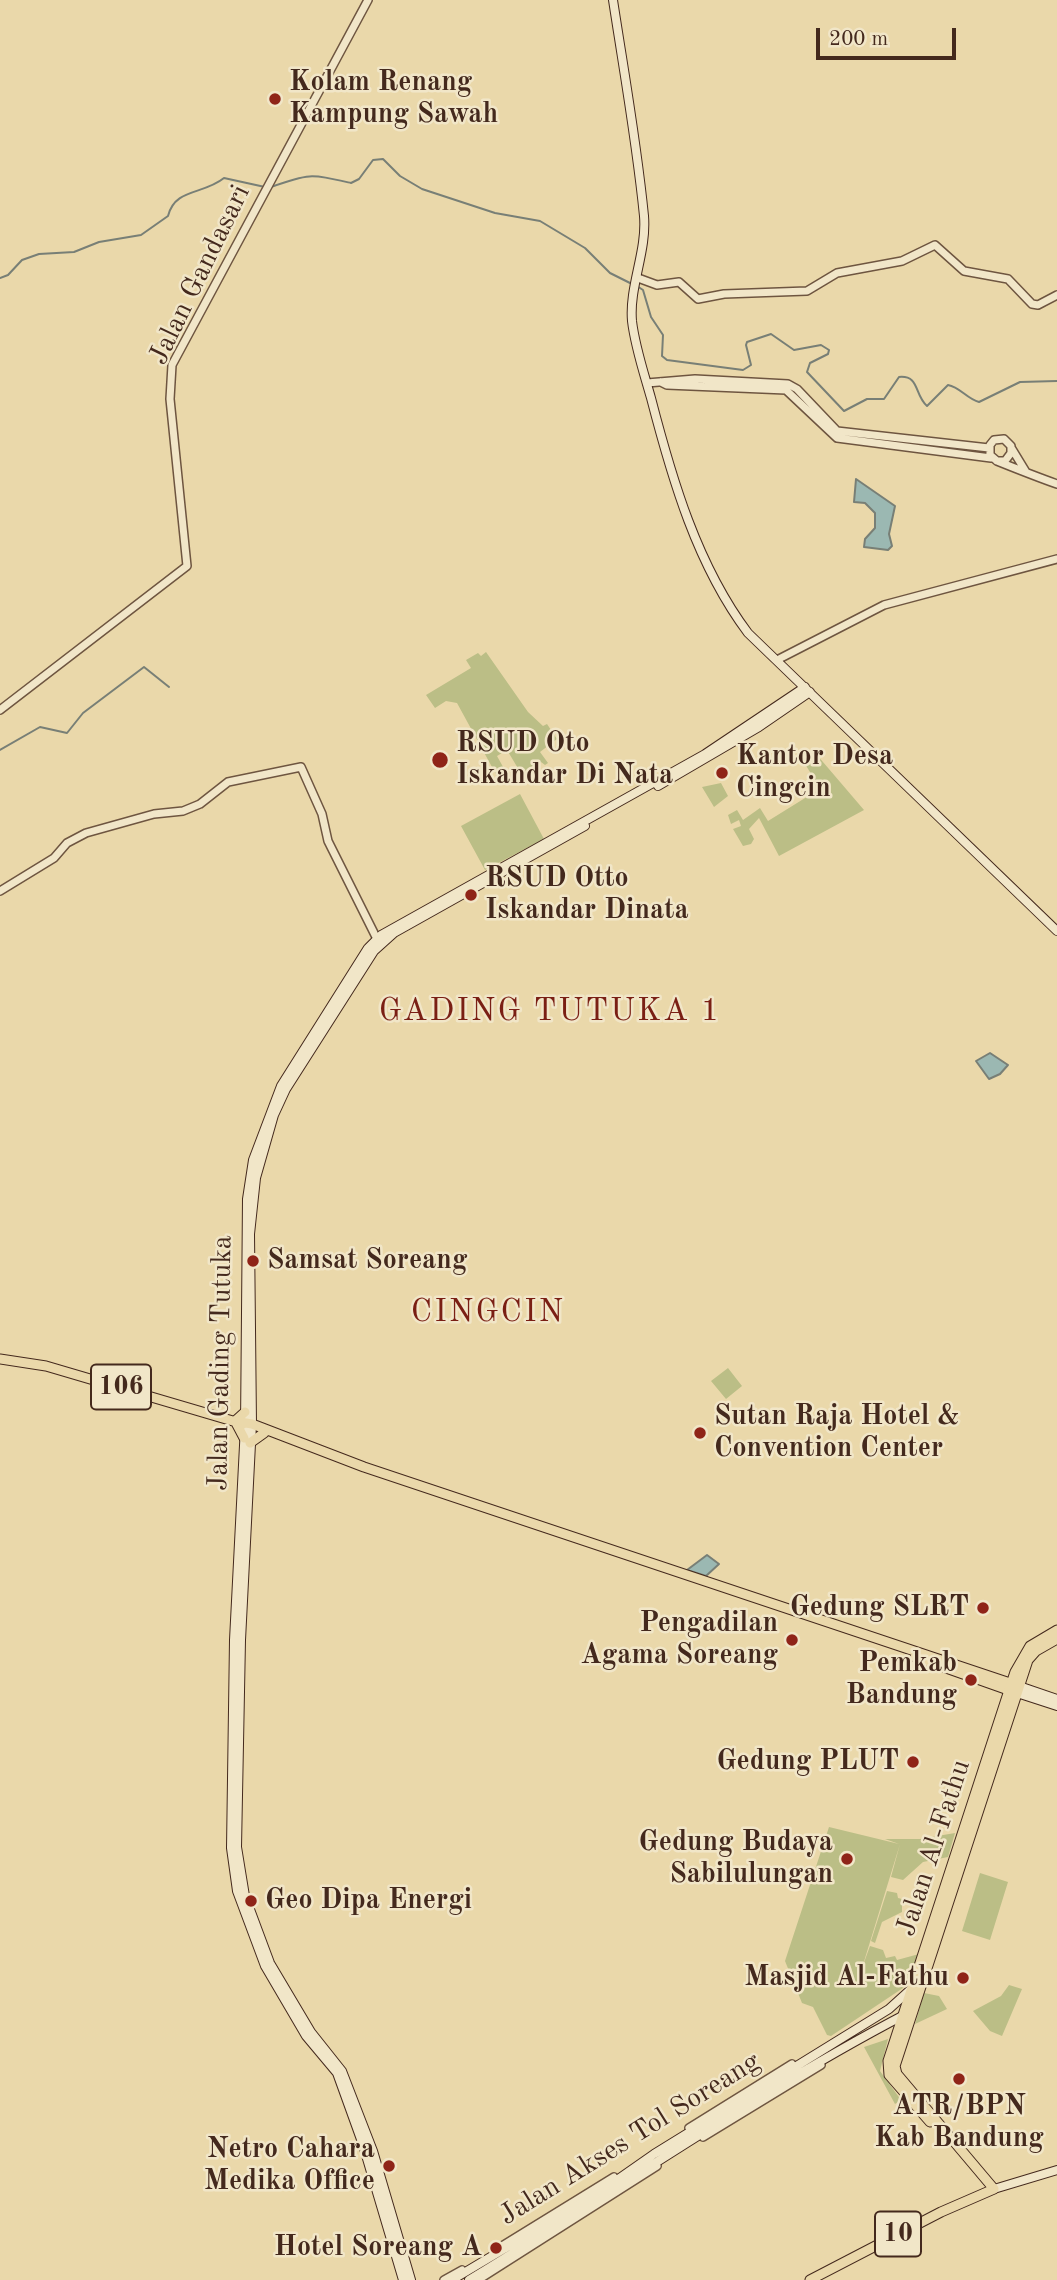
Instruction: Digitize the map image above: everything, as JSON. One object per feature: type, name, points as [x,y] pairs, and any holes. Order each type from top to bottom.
[{"type":"main road","points":[[613,0],[644,219],[632,321],[683,508],[717,580],[748,633],[1057,931]]},
{"type":"main road","name":"Jalan Gading Tutuka","points":[[773,714],[796,702],[808,689]]},
{"type":"main road","name":"Jalan Gading Tutuka","points":[[403,2280],[363,2145],[337,2073],[302,2030],[265,1966],[247,1925],[237,1891],[231,1847],[247,1440],[247,1283],[253,1200],[259,1162],[274,1115],[296,1072],[380,938],[718,750],[808,689]]},
{"type":"main road","points":[[796,702],[824,705]]},
{"type":"main road","name":"106","points":[[0,1359],[46,1366],[245,1421],[324,1455],[477,1504],[1014,1688]]},
{"type":"main road","points":[[245,1421],[247,1440],[263,1430]]},
{"type":"main road","points":[[1014,1688],[1026,1651],[1057,1630]]},
{"type":"main road","points":[[1014,1688],[1032,1654],[1057,1639]]},
{"type":"main road","points":[[1014,1688],[1057,1699]]},
{"type":"main road","points":[[1014,1688],[1057,1706]]},
{"type":"main road","name":"Jalan Al-Fathu","points":[[990,2190],[888,2072],[897,2035],[939,1920],[1014,1688]]},
{"type":"main road","name":"Jalan Gading Tutuka","points":[[235,1730],[237,1847],[253,1923],[270,1963],[309,2030],[342,2070],[373,2151],[411,2280]]},
{"type":"main road","name":"Jalan Al-Fathu","points":[[939,1920],[915,1983],[895,2070],[942,2132]]},
{"type":"main road","name":"Jalan Akses Tol Soreang","points":[[470,2280],[589,2209],[702,2129],[889,2009],[915,1983]]},
{"type":"main road","points":[[889,2009],[908,2011]]},
{"type":"main road","name":"Jalan Akses Tol Soreang","points":[[452,2280],[605,2186],[908,2011]]},
{"type":"main road","points":[[868,2035],[888,2030],[897,2035]]},
{"type":"main road","points":[[990,2190],[1057,2170]]},
{"type":"main road","name":"10","points":[[810,2280],[990,2190]]},
{"type":"street","name":"Jalan Gandasari","points":[[0,710],[187,566],[171,411],[171,370],[271,176],[368,0]]},
{"type":"street","points":[[637,283],[657,285],[679,282],[698,299],[770,291],[807,291],[837,273],[902,261],[935,245],[964,271],[1008,279],[1032,304],[1038,305],[1057,295]]},
{"type":"street","points":[[647,383],[793,386],[832,428],[843,432],[989,448]]},
{"type":"street","points":[[767,385],[790,391],[837,438],[994,459],[1007,459],[1012,449]]},
{"type":"street","points":[[989,448],[994,440],[1000,439],[1009,443],[1026,472]]},
{"type":"street","points":[[989,448],[994,459],[1057,484]]},
{"type":"street","points":[[777,660],[884,606],[1057,559]]},
{"type":"street","points":[[0,891],[54,858],[67,843],[86,833],[154,814],[183,811],[200,804],[228,782],[301,767],[322,814],[328,841],[380,938]]},
{"type":"street","name":"Jalan Akses Tol Soreang","points":[[444,2280],[605,2186],[772,2077],[833,2040],[841,2038]]},
{"type":"street","name":"Jalan Akses Tol Soreang","points":[[478,2280],[847,2047]]},
{"type":"green space","points":[[486,652],[528,712],[543,726],[547,724],[557,739],[540,752],[548,763],[545,765],[541,762],[522,775],[507,750],[497,756],[507,774],[498,778],[457,703],[446,701],[435,708],[426,695],[471,668],[466,660]]},
{"type":"green space","points":[[817,755],[864,810],[779,856],[759,818],[749,829],[754,839],[751,844],[743,846],[733,829],[741,826],[739,820],[731,824],[728,815],[737,810],[743,820],[760,808],[768,821],[818,790],[818,785],[805,764]]},
{"type":"green space","points":[[721,783],[728,796],[714,807],[702,787]]},
{"type":"green space","points":[[520,794],[544,839],[485,870],[461,826]]},
{"type":"green space","points":[[728,1368],[742,1386],[726,1399],[711,1381]]},
{"type":"green space","points":[[829,1827],[899,1844],[885,1839],[920,1839],[955,1833],[948,1857],[923,1862],[903,1880],[891,1877],[900,1844],[862,1968],[870,1946],[883,1950],[886,1958],[895,1956],[897,1960],[919,1954],[912,1977],[903,1988],[831,2036],[827,2035],[813,2007],[802,2003],[785,1961]]},
{"type":"green space","points":[[980,1873],[1008,1882],[990,1940],[962,1931]]},
{"type":"green space","points":[[887,1891],[897,1893],[898,1898],[902,1899],[902,1912],[882,1922],[875,1943],[871,1941]]},
{"type":"green space","points":[[1009,1985],[1022,1989],[1002,2036],[990,2031],[973,2011],[1001,1996]]},
{"type":"green space","points":[[924,1993],[939,1996],[947,2009],[915,2024]]},
{"type":"green space","points":[[888,2039],[880,2071],[901,2100],[895,2104],[864,2047]]},
{"type":"water","points":[[856,479],[895,506],[889,534],[892,546],[888,550],[864,547],[865,539],[875,528],[875,513],[865,503],[854,502]]},
{"type":"water","points":[[990,1053],[1008,1065],[1000,1074],[989,1079],[976,1061]]},
{"type":"water","points":[[707,1555],[719,1564],[706,1576],[687,1570]]},
{"type":"waterway","points":[[271,187],[310,176],[351,183],[359,179],[373,160],[383,159],[400,176],[422,189],[495,213],[540,221],[585,248],[610,273],[632,284]]},
{"type":"waterway","points":[[0,278],[8,275],[22,260],[39,254],[74,252],[99,242],[141,235],[168,216],[172,207],[183,196],[224,178],[265,187]]},
{"type":"waterway","points":[[637,286],[643,290],[651,317],[663,335],[662,356],[667,360],[743,370],[751,365],[747,342],[771,334],[794,350],[821,345],[829,350],[828,354],[810,363],[807,372],[844,411],[867,399],[884,399],[899,377],[906,377],[914,382],[927,406],[948,385],[979,402],[1020,382],[1057,381]]},
{"type":"waterway","points":[[0,750],[40,727],[67,733],[83,713],[144,667],[169,687]]},
{"type":"place","name":"Kolam Renang Kampung Sawah","points":[[275,99]]},
{"type":"place","name":"RSUD Oto Iskandar Di Nata","points":[[440,760]]},
{"type":"place","name":"Kantor Desa Cingcin","points":[[722,773]]},
{"type":"place","name":"RSUD Otto Iskandar Dinata","points":[[471,895]]},
{"type":"place","name":"Samsat Soreang","points":[[253,1261]]},
{"type":"place","name":"Sutan Raja Hotel & Convention Center","points":[[700,1433]]},
{"type":"place","name":"Gedung SLRT","points":[[983,1608]]},
{"type":"place","name":"Pengadilan Agama Soreang","points":[[792,1640]]},
{"type":"place","name":"Pemkab Bandung","points":[[971,1680]]},
{"type":"place","name":"Gedung PLUT","points":[[913,1762]]},
{"type":"place","name":"Gedung Budaya Sabilulungan","points":[[847,1859]]},
{"type":"place","name":"Geo Dipa Energi","points":[[251,1901]]},
{"type":"place","name":"Masjid Al-Fathu","points":[[963,1978]]},
{"type":"place","name":"ATR/BPN Kab Bandung","points":[[959,2079]]},
{"type":"place","name":"Netro Cahara Medika Office","points":[[389,2166]]},
{"type":"place","name":"Hotel Soreang A","points":[[496,2248]]},
{"type":"district","name":"GADING TUTUKA 1","points":[[550,1012]]},
{"type":"district","name":"CINGCIN","points":[[488,1313]]}]
